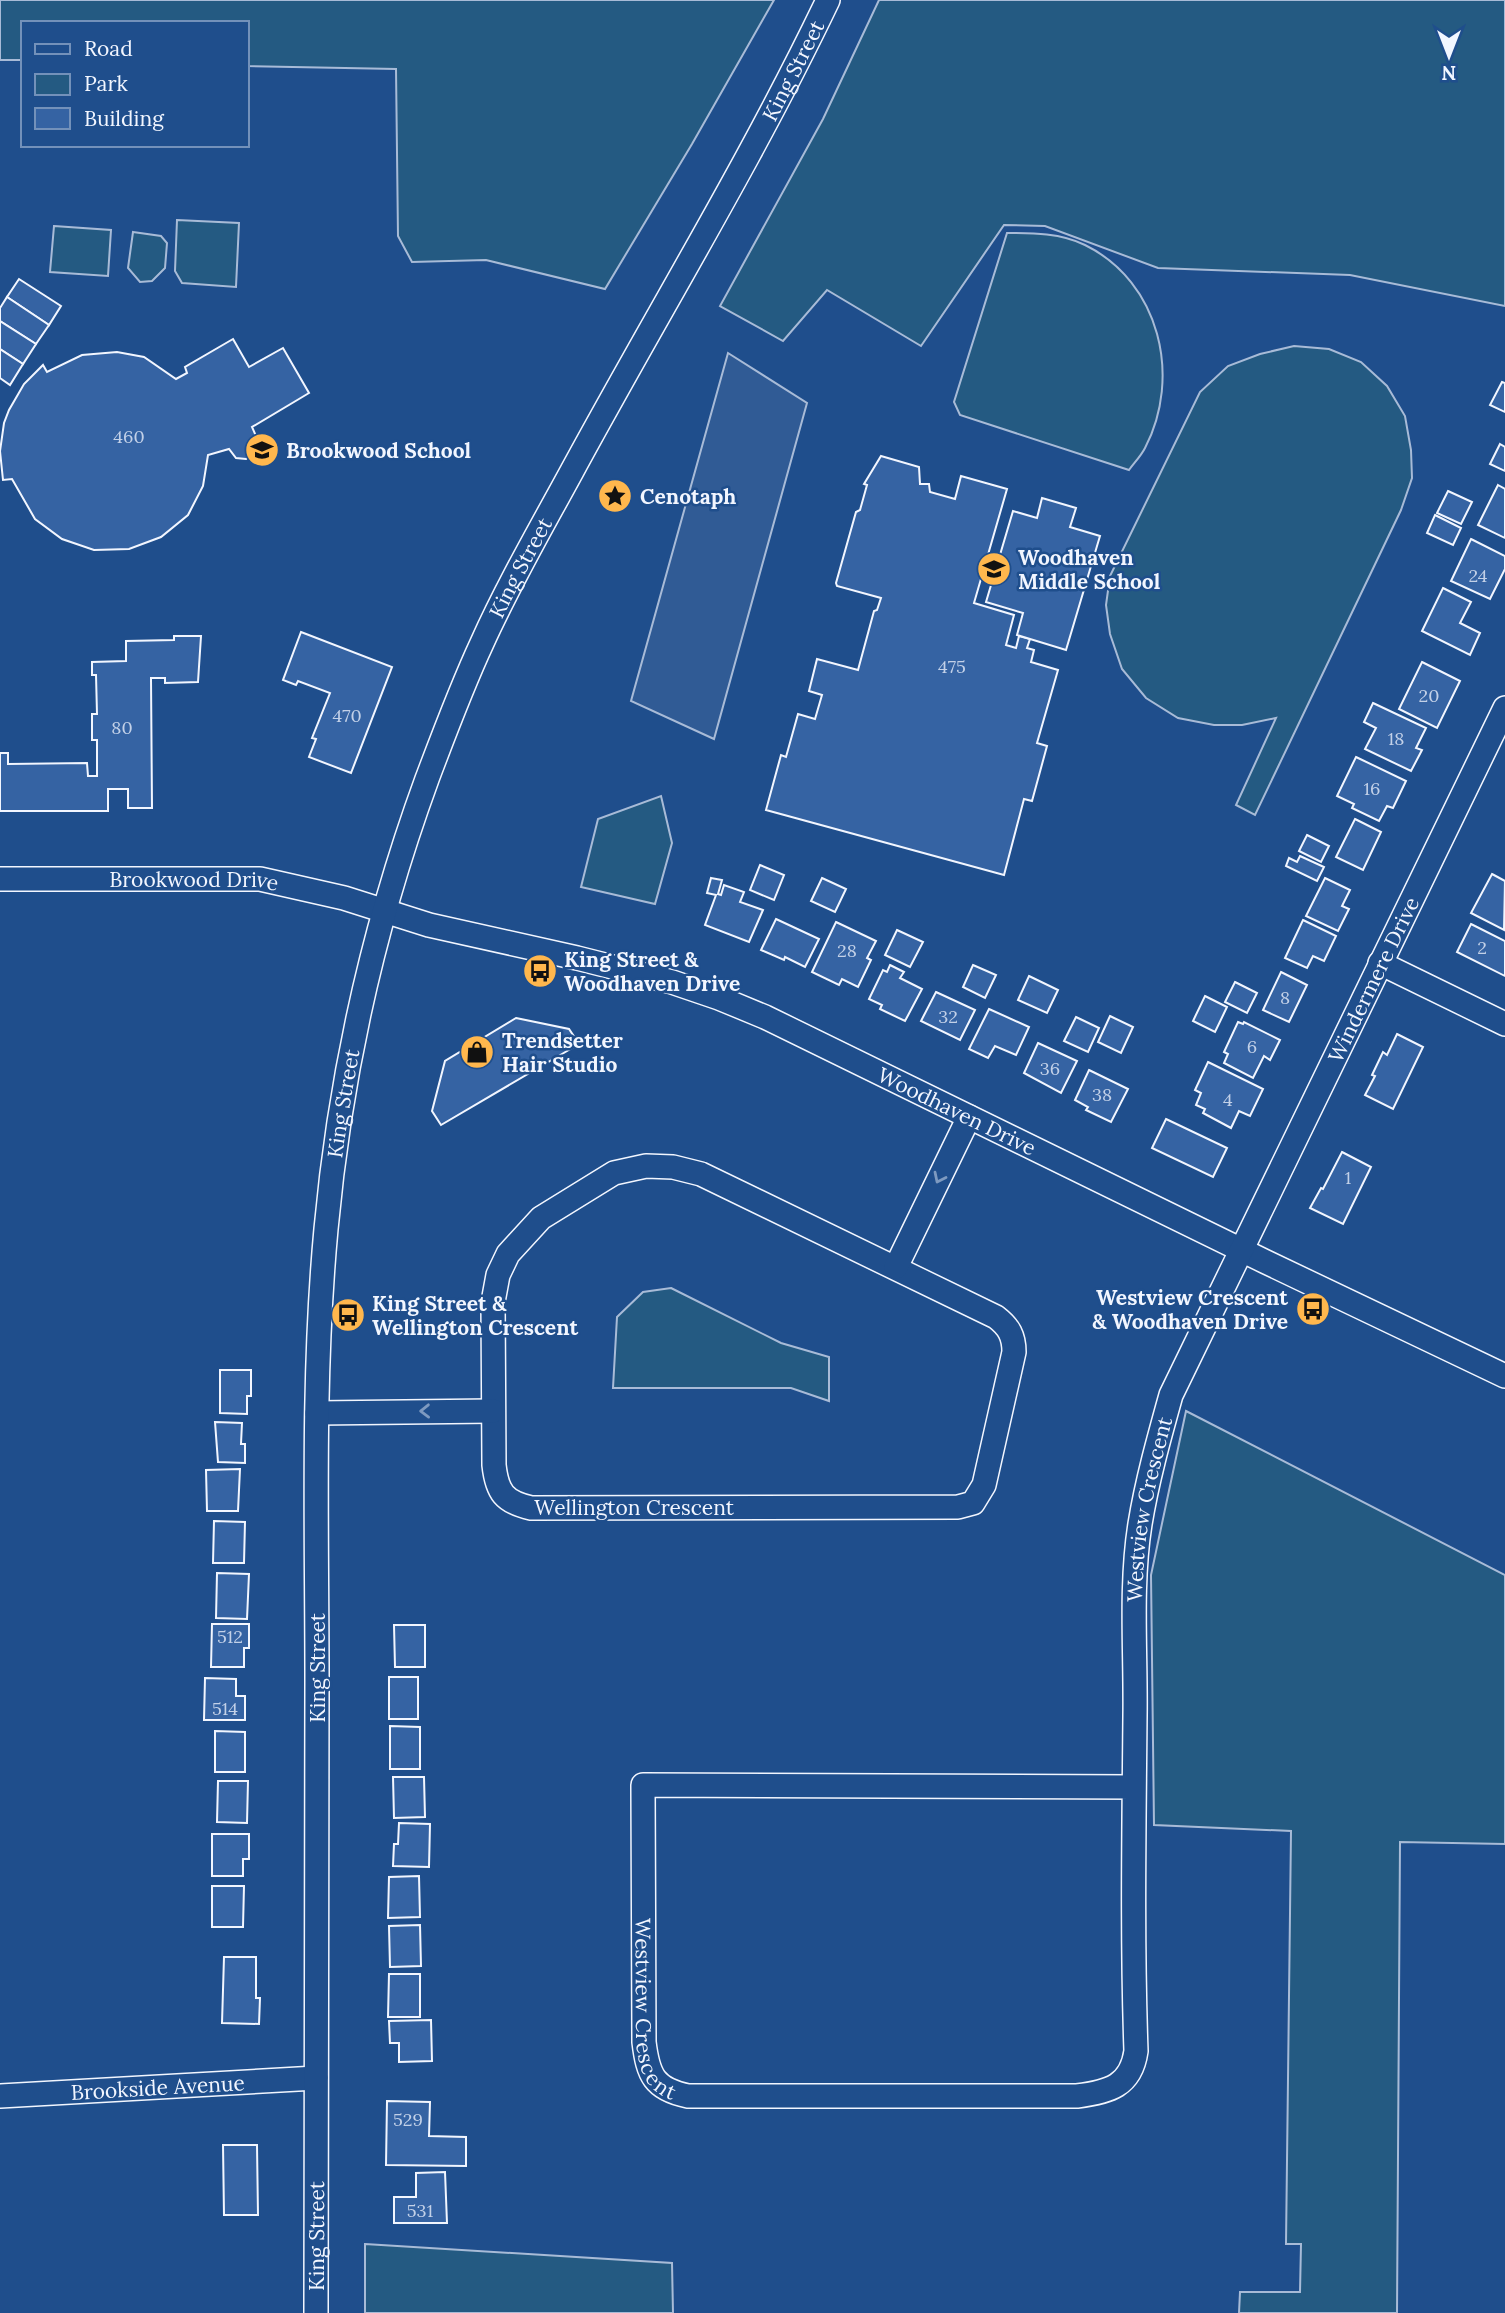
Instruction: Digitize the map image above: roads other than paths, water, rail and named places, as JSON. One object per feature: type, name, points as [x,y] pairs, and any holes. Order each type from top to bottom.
[{"type":"street","name":"King Street","points":[[316,2313],[317,1413],[325,1233],[334,1153],[355,1032],[383,910],[427,779],[482,642],[540,530],[782,91],[828,0]]},
{"type":"street","name":"Windermere Drive","points":[[1241,1250],[1505,708]]},
{"type":"street","name":"Brookwood Drive","points":[[0,879],[260,879],[305,888],[383,910]]},
{"type":"street","name":"Woodhaven Drive","points":[[383,910],[429,925],[672,982],[765,1017],[1505,1376]]},
{"type":"street","points":[[1380,963],[1505,1024]]},
{"type":"street","points":[[896,1267],[969,1117]]},
{"type":"street","name":"Wellington Crescent","points":[[646,1166],[673,1167],[701,1174],[896,1267],[996,1317],[1010,1331],[1014,1342],[984,1485],[973,1503],[958,1507],[531,1508],[520,1506],[503,1497],[496,1483],[493,1411],[493,1302],[498,1275],[508,1254],[541,1219],[614,1173],[646,1166]]},
{"type":"street","name":"Westview Crescent","points":[[1134,1787],[643,1785],[644,2042],[646,2062],[652,2078],[670,2092],[688,2096],[1077,2096],[1107,2091],[1127,2076],[1134,2064],[1136,2050],[1132,1941],[1134,1787],[1136,1574],[1140,1524],[1171,1395],[1241,1250]]},
{"type":"street","points":[[317,1413],[493,1411]]},
{"type":"street","name":"Brookside Avenue","points":[[0,2096],[316,2078]]},
{"type":"place","name":"Brookwood School","points":[[262,450]]},
{"type":"place","name":"Cenotaph","points":[[615,496]]},
{"type":"place","name":"Woodhaven Middle School","points":[[994,569]]},
{"type":"place","name":"King Street & Woodhaven Drive","points":[[540,971]]},
{"type":"place","name":"Trendsetter Hair Studio","points":[[477,1052]]},
{"type":"place","name":"Westview Crescent & Woodhaven Drive","points":[[1313,1309]]},
{"type":"place","name":"King Street & Wellington Crescent","points":[[348,1315]]}]
